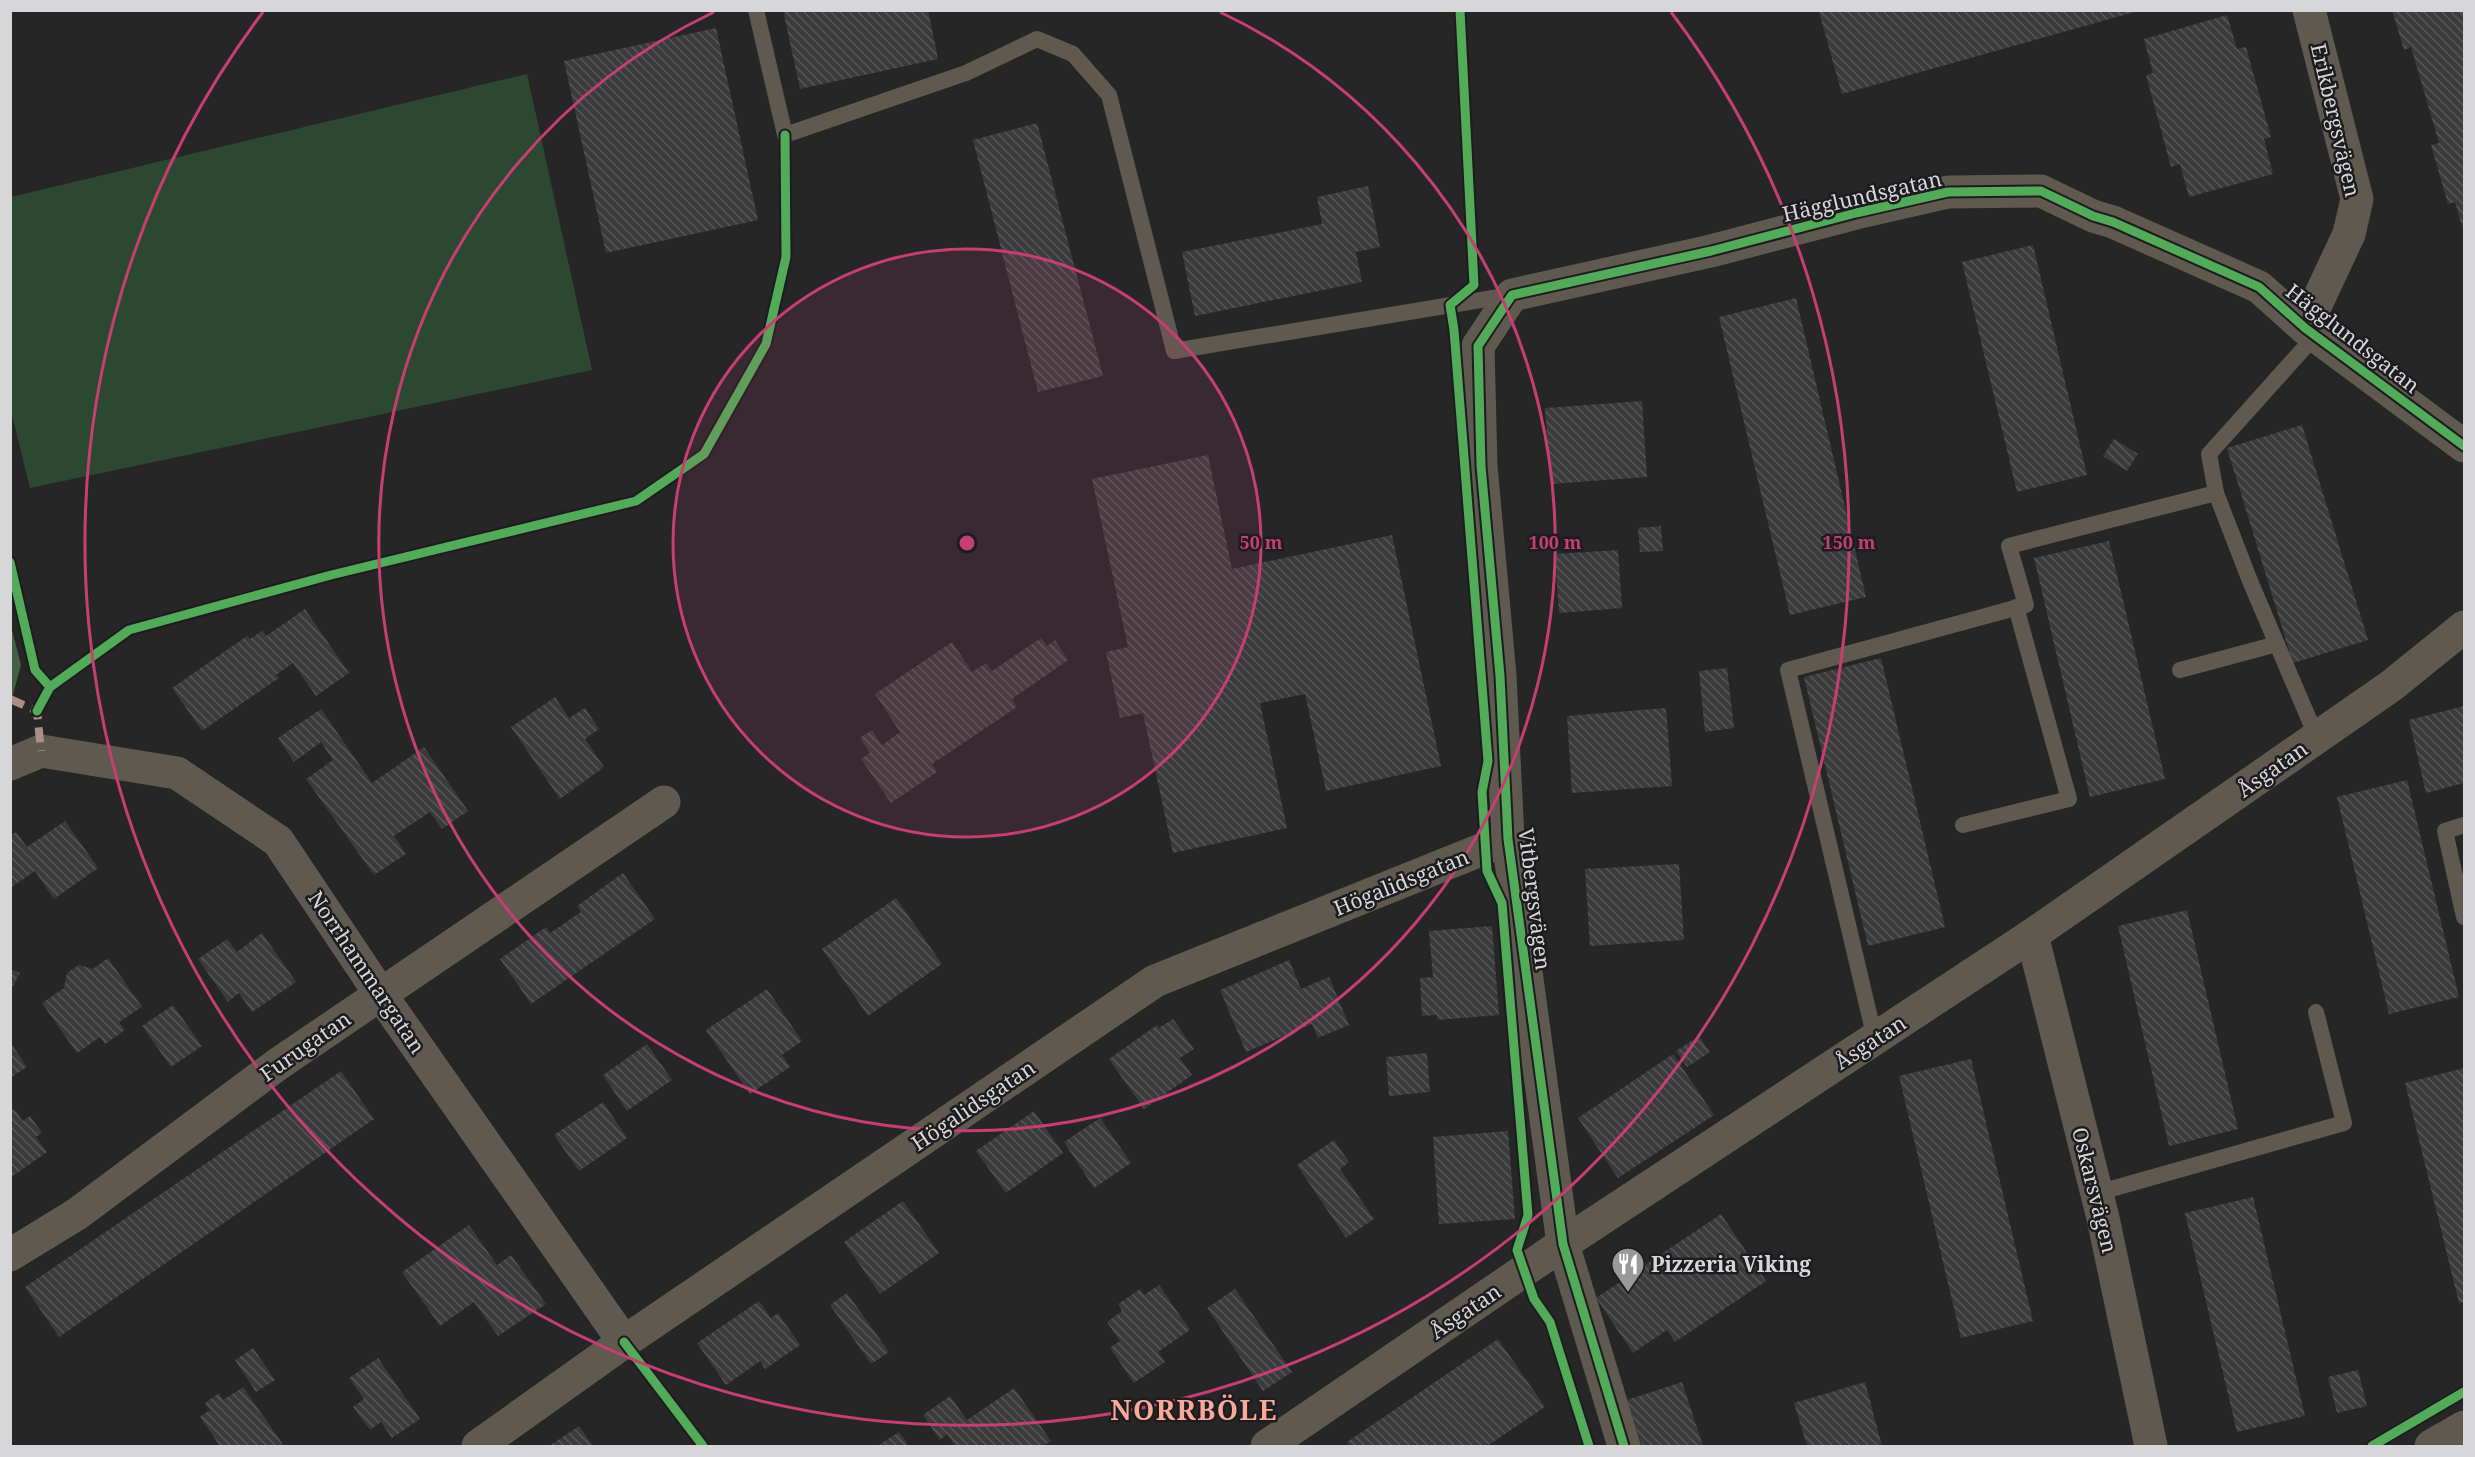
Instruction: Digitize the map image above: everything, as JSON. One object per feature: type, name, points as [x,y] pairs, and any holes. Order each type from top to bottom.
[{"type":"street","name":"Erikbergsvägen","points":[[2309,10],[2357,199],[2349,234],[2310,332]]},
{"type":"street","name":"Hägglundsgatan","points":[[1512,295],[1711,251],[1856,213],[1948,192],[2041,191],[2093,216],[2113,222],[2259,287],[2310,332],[2464,446]]},
{"type":"street","name":"Vitbergsvägen","points":[[1512,295],[1478,346],[1481,466],[1500,676],[1508,839],[1563,1244],[1624,1446]]},
{"type":"street","name":"Åsgatan","points":[[1267,1446],[1563,1244],[2032,935],[2391,686],[2464,627]]},
{"type":"street","name":"Norrhammargatan","points":[[10,764],[41,751],[177,774],[278,841],[381,994],[624,1342]]},
{"type":"street","name":"Furugatan","points":[[10,1255],[77,1214],[278,1064],[664,802]]},
{"type":"street","name":"Högalidsgatan","points":[[478,1446],[624,1342],[1155,981],[1508,839]]},
{"type":"street","name":"Oskarsvägen","points":[[2032,935],[2097,1193],[2151,1446]]},
{"type":"street","points":[[2431,1446],[2464,1427]]},
{"type":"lane","points":[[756,10],[785,135],[966,73],[1037,39],[1073,54],[1109,95],[1174,351],[1512,295]]},
{"type":"lane","points":[[2310,332],[2209,454],[2216,493],[2317,738]]},
{"type":"lane","points":[[1875,1039],[1788,670],[2026,605],[2009,546],[2216,493]]},
{"type":"lane","points":[[1963,825],[2069,799],[2016,607]]},
{"type":"lane","points":[[2180,670],[2277,644]]},
{"type":"lane","points":[[2464,825],[2445,831],[2464,917]]},
{"type":"lane","points":[[2097,1193],[2344,1123],[2316,1012]]},
{"type":"green space","points":[[527,74],[592,370],[30,488],[11,411],[11,197]]},
{"type":"green space","points":[[11,626],[21,665],[10,702]]},
{"type":"building","points":[[783,10],[928,10],[938,59],[800,89]]},
{"type":"building","points":[[1823,10],[2138,11],[1842,94],[1819,12]]},
{"type":"building","points":[[2392,10],[2464,10],[2464,233],[2455,202],[2448,204],[2431,145],[2439,143],[2411,47],[2404,50]]},
{"type":"building","points":[[2227,15],[2237,49],[2246,47],[2271,137],[2264,139],[2273,174],[2189,197],[2180,164],[2171,167],[2146,75],[2153,73],[2144,39]]},
{"type":"building","points":[[716,28],[758,220],[606,253],[564,61]]},
{"type":"building","points":[[1037,123],[1103,376],[1038,392],[973,140]]},
{"type":"building","points":[[1368,186],[1380,247],[1356,252],[1362,282],[1195,316],[1182,252],[1322,224],[1317,197]]},
{"type":"building","points":[[2033,245],[2087,475],[2017,492],[1962,262]]},
{"type":"building","points":[[1796,298],[1866,597],[1790,615],[1719,317]]},
{"type":"building","points":[[1642,401],[1647,477],[1551,484],[1545,408]]},
{"type":"building","points":[[2302,425],[2368,640],[2293,663],[2227,448]]},
{"type":"building","points":[[2114,439],[2138,454],[2127,471],[2103,456]]},
{"type":"building","points":[[1208,455],[1232,569],[1392,535],[1441,766],[1326,791],[1305,694],[1260,703],[1287,828],[1173,853],[1143,713],[1120,718],[1106,652],[1128,647],[1092,479]]},
{"type":"building","points":[[1661,526],[1663,551],[1640,552],[1638,528]]},
{"type":"building","points":[[2109,541],[2165,779],[2090,797],[2034,558]]},
{"type":"building","points":[[1618,550],[1622,608],[1559,613],[1555,554]]},
{"type":"building","points":[[305,609],[349,673],[316,696],[293,663],[276,675],[279,678],[202,731],[172,688],[247,636],[250,639],[262,631],[266,636]]},
{"type":"building","points":[[1041,638],[1047,646],[1055,640],[1068,660],[1012,699],[1017,707],[932,764],[937,772],[891,803],[861,759],[870,753],[860,738],[872,730],[882,745],[900,732],[875,694],[952,642],[972,672],[986,663],[992,671]]},
{"type":"building","points":[[1881,658],[1945,927],[1868,946],[1804,677]]},
{"type":"building","points":[[1727,668],[1734,728],[1705,732],[1699,671]]},
{"type":"building","points":[[555,697],[569,718],[585,708],[599,729],[585,739],[604,767],[560,799],[511,727]]},
{"type":"building","points":[[2464,706],[2464,783],[2426,793],[2409,720]]},
{"type":"building","points":[[1666,708],[1672,786],[1572,793],[1567,716]]},
{"type":"building","points":[[321,709],[372,783],[424,747],[468,811],[442,829],[430,812],[394,836],[406,854],[374,875],[306,779],[333,760],[321,742],[294,762],[278,738]]},
{"type":"building","points":[[2407,780],[2459,997],[2389,1014],[2337,797]]},
{"type":"building","points":[[65,821],[98,868],[54,899],[35,871],[10,888],[10,836],[16,832],[27,847]]},
{"type":"building","points":[[1679,864],[1684,940],[1590,946],[1585,869]]},
{"type":"building","points":[[623,873],[655,919],[531,1004],[500,959],[546,927],[550,933],[581,912],[577,906]]},
{"type":"building","points":[[896,898],[942,964],[868,1016],[822,949]]},
{"type":"building","points":[[2187,910],[2238,1129],[2169,1146],[2118,926]]},
{"type":"building","points":[[1492,926],[1499,1015],[1437,1020],[1437,1015],[1422,1016],[1420,978],[1433,977],[1429,931]]},
{"type":"building","points":[[262,933],[296,982],[252,1012],[239,993],[228,1002],[198,959],[227,939],[237,952]]},
{"type":"building","points":[[108,958],[142,1007],[119,1022],[125,1030],[105,1044],[100,1037],[77,1053],[42,1003],[64,988],[67,973],[79,965],[93,969]]},
{"type":"building","points":[[1289,960],[1301,989],[1329,977],[1349,1025],[1318,1038],[1312,1024],[1246,1052],[1220,990]]},
{"type":"building","points":[[10,969],[20,973],[10,992]]},
{"type":"building","points":[[767,989],[802,1041],[782,1055],[790,1067],[750,1094],[706,1030]]},
{"type":"building","points":[[173,1005],[202,1046],[171,1067],[142,1026]]},
{"type":"building","points":[[1173,1019],[1194,1049],[1180,1058],[1192,1075],[1144,1109],[1109,1059],[1157,1025],[1159,1028]]},
{"type":"building","points":[[1699,1036],[1710,1052],[1687,1067],[1676,1051]]},
{"type":"building","points":[[10,1042],[27,1067],[10,1078]]},
{"type":"building","points":[[647,1044],[672,1080],[627,1111],[603,1075]]},
{"type":"building","points":[[1427,1053],[1430,1092],[1389,1096],[1386,1057]]},
{"type":"building","points":[[1673,1054],[1714,1115],[1618,1178],[1578,1118]]},
{"type":"building","points":[[1971,1059],[2033,1321],[1961,1338],[1899,1076]]},
{"type":"building","points":[[2464,1068],[2464,1302],[2459,1303],[2405,1083]]},
{"type":"building","points":[[341,1071],[374,1119],[59,1337],[25,1287]]},
{"type":"building","points":[[603,1102],[627,1138],[579,1171],[554,1135]]},
{"type":"building","points":[[14,1109],[23,1121],[30,1116],[42,1133],[36,1137],[47,1152],[10,1178],[10,1111]]},
{"type":"building","points":[[1034,1111],[1063,1153],[1006,1193],[976,1151]]},
{"type":"building","points":[[1100,1118],[1131,1163],[1094,1188],[1064,1142]]},
{"type":"building","points":[[1508,1131],[1515,1219],[1439,1224],[1433,1137]]},
{"type":"building","points":[[1334,1140],[1349,1162],[1340,1169],[1374,1219],[1346,1238],[1297,1165]]},
{"type":"building","points":[[2253,1197],[2305,1416],[2237,1432],[2185,1213]]},
{"type":"building","points":[[903,1201],[939,1253],[880,1294],[844,1242]]},
{"type":"building","points":[[1721,1214],[1766,1281],[1675,1342],[1667,1330],[1633,1353],[1596,1298]]},
{"type":"building","points":[[469,1225],[497,1265],[511,1255],[546,1304],[498,1336],[474,1302],[440,1326],[402,1272]]},
{"type":"building","points":[[1159,1285],[1190,1330],[1158,1352],[1165,1362],[1134,1383],[1110,1348],[1120,1341],[1107,1322],[1122,1311],[1118,1304],[1140,1289],[1144,1295]]},
{"type":"building","points":[[1235,1289],[1292,1372],[1263,1391],[1207,1308]]},
{"type":"building","points":[[847,1293],[889,1352],[871,1364],[830,1305]]},
{"type":"building","points":[[759,1301],[771,1318],[778,1313],[800,1345],[765,1369],[760,1361],[726,1385],[697,1343]]},
{"type":"building","points":[[1498,1339],[1545,1407],[1487,1446],[1350,1446],[1347,1442]]},
{"type":"building","points":[[253,1348],[275,1380],[256,1392],[235,1360]]},
{"type":"building","points":[[378,1358],[420,1419],[392,1438],[381,1422],[370,1430],[353,1407],[364,1399],[349,1378]]},
{"type":"building","points":[[2358,1370],[2367,1406],[2337,1413],[2328,1377]]},
{"type":"building","points":[[1682,1382],[1703,1446],[1642,1446],[1627,1400]]},
{"type":"building","points":[[1865,1382],[1882,1446],[1807,1446],[1794,1403]]},
{"type":"building","points":[[243,1387],[284,1446],[220,1446],[200,1417],[210,1410],[205,1403],[219,1393],[223,1400]]},
{"type":"building","points":[[1014,1388],[1051,1441],[1043,1446],[955,1446],[947,1434],[940,1440],[923,1415],[950,1396],[967,1420]]},
{"type":"building","points":[[579,1426],[593,1446],[549,1446]]},
{"type":"building","points":[[899,1432],[909,1446],[877,1446]]},
{"type":"marked path","points":[[10,699],[37,711],[41,751]]},
{"type":"cycle path","points":[[1460,10],[1474,285],[1450,305],[1454,330],[1488,761],[1482,792],[1487,871],[1502,903],[1528,1215],[1517,1250],[1534,1299],[1550,1322],[1589,1446]]},
{"type":"cycle path","points":[[50,687],[129,630],[331,575],[636,501],[704,454],[766,344],[786,257],[785,135]]},
{"type":"cycle path","points":[[1624,1446],[1563,1244],[1508,839],[1500,676],[1481,466],[1478,346],[1512,295],[1711,251],[1856,213],[1948,192],[2041,191],[2093,216],[2113,222],[2259,287],[2305,328],[2464,446]]},
{"type":"cycle path","points":[[10,562],[35,670],[50,687],[37,711]]},
{"type":"cycle path","points":[[624,1342],[703,1446]]},
{"type":"cycle path","points":[[2372,1446],[2464,1392]]},
{"type":"place","name":"Pizzeria Viking","points":[[1628,1293]]},
{"type":"district","name":"NORRBÖLE","points":[[1194,1409]]}]
